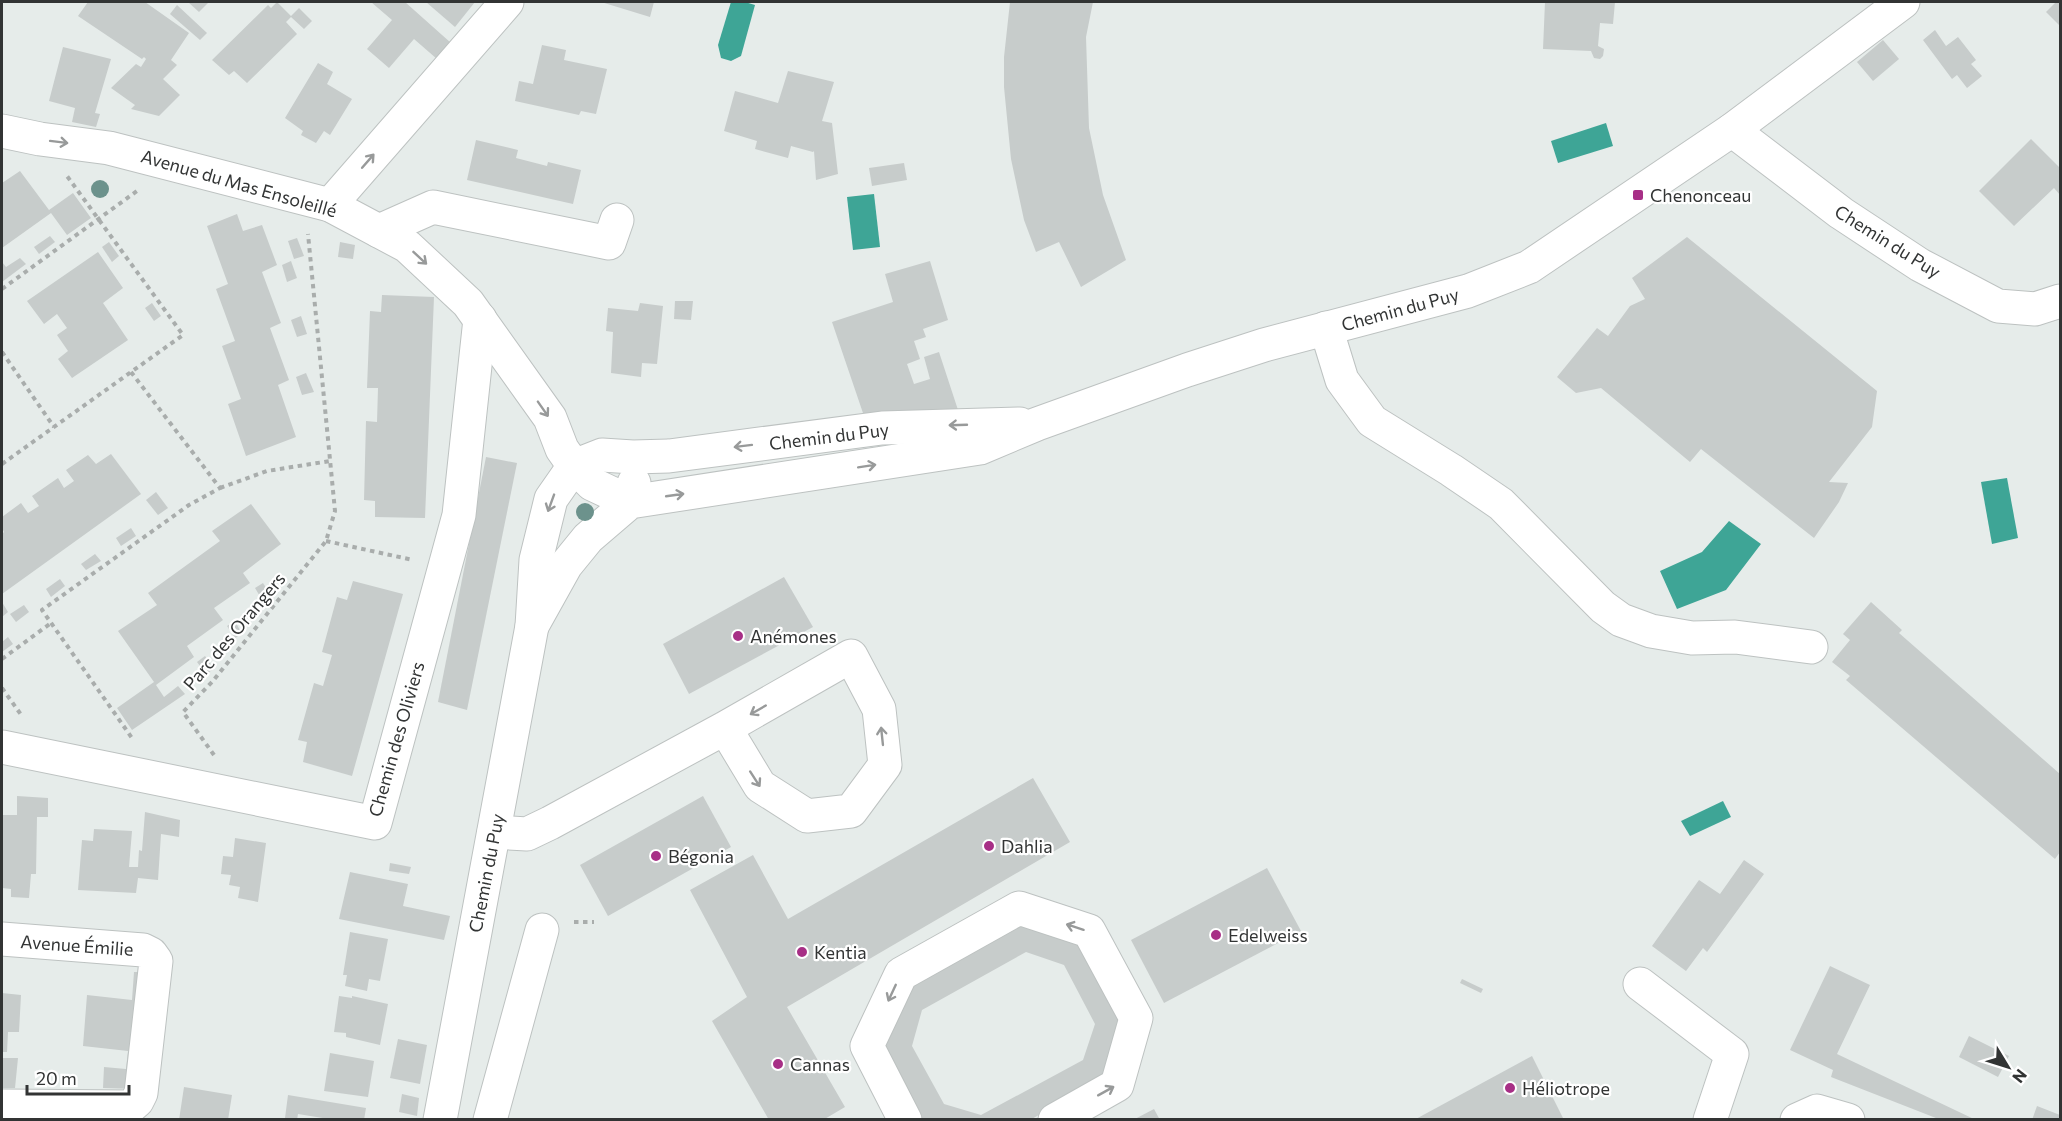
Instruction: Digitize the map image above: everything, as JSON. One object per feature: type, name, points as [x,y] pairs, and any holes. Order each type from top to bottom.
[{"type":"street","points":[[318,214],[507,2]]},
{"type":"street","name":"Chemin du Puy","points":[[532,626],[566,565],[588,538],[630,502],[980,448],[1037,424],[1168,376],[1264,345],[1468,291],[1529,267],[1732,130],[1903,2]]},
{"type":"street","name":"Chemin du Puy","points":[[1732,130],[1841,213],[1920,265],[1998,306],[2035,309],[2061,301]]},
{"type":"street","name":"Avenue du Mas Ensoleillé","points":[[2,131],[40,140],[110,148],[174,165],[318,214],[379,231],[407,246],[468,303],[550,418],[562,449],[574,466]]},
{"type":"street","points":[[379,231],[433,207],[609,243],[617,220]]},
{"type":"street","name":"Chemin des Oliviers","points":[[2,747],[375,823],[459,515],[480,319]]},
{"type":"street","points":[[1326,328],[1342,380],[1372,421],[1452,470],[1501,504],[1603,607],[1621,620],[1651,631],[1692,638],[1735,637],[1811,647]]},
{"type":"street","name":"Chemin du Puy","points":[[440,1119],[532,626],[536,560],[551,499],[574,466],[602,455],[669,456],[882,428],[1037,424]]},
{"type":"street","points":[[574,466],[592,484],[630,502],[634,494],[633,470],[623,456]]},
{"type":"street","points":[[494,832],[527,834],[725,728],[851,656],[879,709],[885,765],[851,811],[807,816],[760,786],[725,728]]},
{"type":"street","points":[[905,1119],[867,1047],[901,974],[1019,908],[1089,931],[1136,1018],[1117,1085],[1055,1119]]},
{"type":"street","points":[[490,1119],[542,930]]},
{"type":"street","name":"Avenue Émilie","points":[[2,939],[143,950],[152,954],[156,962],[141,1093],[137,1101],[130,1107],[2,1106]]},
{"type":"street","points":[[1640,984],[1732,1054],[1710,1119]]},
{"type":"street","points":[[1797,1119],[1817,1111],[1848,1119]]},
{"type":"path","points":[[2,464],[183,335],[40,140]]},
{"type":"path","points":[[2,289],[174,165]]},
{"type":"path","name":"Parc des Orangers","points":[[245,797],[183,712],[212,682],[326,541],[335,511],[330,461],[318,214]]},
{"type":"path","points":[[2,352],[54,427]]},
{"type":"path","points":[[131,372],[220,488]]},
{"type":"path","points":[[162,780],[42,610],[189,505],[220,488],[267,471],[330,461]]},
{"type":"path","points":[[326,541],[445,567]]},
{"type":"path","points":[[2,658],[51,623]]},
{"type":"shaded area","points":[[731,2],[755,5],[741,56],[731,61],[721,58],[718,45]]},
{"type":"shaded area","points":[[1606,123],[1613,146],[1558,163],[1551,141]]},
{"type":"shaded area","points":[[874,194],[880,247],[853,250],[847,197]]},
{"type":"shaded area","points":[[2007,478],[2018,538],[1992,544],[1981,482]]},
{"type":"shaded area","points":[[1729,521],[1761,544],[1726,590],[1677,609],[1660,571],[1702,552]]},
{"type":"shaded area","points":[[1723,801],[1731,817],[1690,836],[1681,821]]},
{"type":"building","points":[[88,2],[145,2],[189,33],[171,60],[177,65],[163,79],[180,95],[159,116],[131,109],[135,105],[111,88],[136,64],[141,67],[146,59],[144,57],[142,59],[78,16]]},
{"type":"building","points":[[188,2],[209,2],[199,12]]},
{"type":"building","points":[[277,2],[291,16],[299,8],[312,21],[304,29],[291,17],[286,22],[297,34],[247,83],[234,71],[229,75],[212,60],[268,5],[271,8]]},
{"type":"building","points":[[371,2],[405,2],[451,43],[437,59],[414,39],[389,68],[367,49],[392,20]]},
{"type":"building","points":[[426,2],[475,2],[455,27]]},
{"type":"building","points":[[601,2],[654,2],[650,17]]},
{"type":"building","points":[[1010,2],[1093,2],[1086,37],[1089,128],[1103,195],[1126,260],[1081,287],[1059,242],[1036,252],[1024,220],[1011,159],[1004,87],[1004,57]]},
{"type":"building","points":[[1545,2],[1615,2],[1613,24],[1600,23],[1598,46],[1604,49],[1603,56],[1600,59],[1594,58],[1591,51],[1543,49]]},
{"type":"building","points":[[2056,2],[2060,2],[2060,26],[2046,12]]},
{"type":"building","points":[[177,5],[207,33],[200,40],[170,14]]},
{"type":"building","points":[[1935,30],[1946,46],[1958,37],[1976,60],[1971,64],[1982,76],[1967,88],[1957,75],[1952,79],[1923,40]]},
{"type":"building","points":[[1883,40],[1899,59],[1873,81],[1857,62]]},
{"type":"building","points":[[542,45],[566,50],[564,60],[607,69],[596,114],[581,111],[579,115],[515,101],[519,81],[533,84]]},
{"type":"building","points":[[63,47],[111,59],[95,113],[100,114],[96,127],[72,122],[75,108],[49,101]]},
{"type":"building","points":[[318,63],[333,72],[327,84],[352,99],[330,135],[324,131],[316,143],[301,135],[303,131],[285,118]]},
{"type":"building","points":[[788,71],[834,82],[822,121],[832,123],[838,174],[816,180],[814,151],[791,146],[788,158],[755,149],[757,141],[724,131],[735,91],[778,103]]},
{"type":"building","points":[[2031,139],[2060,168],[2060,195],[2054,188],[2014,226],[1979,191]]},
{"type":"building","points":[[476,140],[518,150],[516,158],[547,166],[548,162],[581,170],[573,204],[467,180]]},
{"type":"building","points":[[904,163],[907,180],[872,186],[869,168]]},
{"type":"building","points":[[20,171],[49,210],[73,193],[91,218],[67,235],[51,213],[2,248],[2,183]]},
{"type":"building","points":[[237,214],[243,231],[262,225],[277,265],[262,272],[281,323],[270,328],[289,380],[278,385],[296,437],[246,456],[228,404],[241,399],[222,346],[235,341],[216,289],[228,284],[207,226]]},
{"type":"building","points":[[50,236],[55,242],[39,254],[34,247]]},
{"type":"building","points":[[1687,237],[1877,391],[1872,427],[1829,482],[1848,483],[1839,502],[1814,538],[1701,449],[1690,462],[1601,388],[1576,393],[1557,377],[1597,328],[1608,336],[1630,306],[1645,299],[1632,278]]},
{"type":"building","points":[[297,238],[304,256],[294,259],[288,241]]},
{"type":"building","points":[[109,242],[119,256],[112,262],[102,247]]},
{"type":"building","points":[[340,242],[355,245],[353,259],[338,257]]},
{"type":"building","points":[[98,252],[123,288],[103,303],[128,340],[72,378],[58,359],[68,351],[57,335],[67,328],[57,314],[44,324],[27,301]]},
{"type":"building","points":[[20,258],[26,264],[2,282],[2,262],[6,267]]},
{"type":"building","points":[[291,261],[297,278],[287,282],[282,265]]},
{"type":"building","points":[[930,261],[948,320],[923,329],[926,337],[914,341],[920,359],[907,364],[914,384],[930,379],[924,357],[939,352],[958,410],[864,416],[832,322],[893,302],[885,274]]},
{"type":"building","points":[[382,295],[434,297],[425,518],[375,517],[375,501],[364,500],[366,421],[377,422],[378,388],[367,388],[370,311],[381,312]]},
{"type":"building","points":[[675,301],[693,301],[691,320],[674,319]]},
{"type":"building","points":[[152,303],[161,316],[154,321],[145,308]]},
{"type":"building","points":[[640,303],[663,306],[657,364],[642,363],[641,377],[611,373],[613,332],[606,331],[608,308],[638,311]]},
{"type":"building","points":[[301,316],[307,334],[297,337],[291,320]]},
{"type":"building","points":[[306,373],[314,392],[302,395],[296,377]]},
{"type":"building","points":[[111,454],[141,494],[2,594],[2,534],[4,532],[2,517],[21,503],[28,513],[39,506],[32,496],[58,478],[64,488],[74,481],[66,470],[88,455],[96,464]]},
{"type":"building","points":[[486,457],[517,463],[467,710],[438,702]]},
{"type":"building","points":[[156,492],[168,508],[158,515],[146,500]]},
{"type":"building","points":[[251,504],[281,544],[243,573],[250,583],[214,608],[223,620],[187,646],[194,657],[156,685],[164,697],[178,686],[185,694],[132,730],[117,708],[154,682],[118,631],[157,605],[148,593],[220,541],[212,531]]},
{"type":"building","points":[[131,528],[136,536],[121,546],[116,538]]},
{"type":"building","points":[[95,554],[101,561],[86,570],[81,564]]},
{"type":"building","name":"Anémones","points":[[784,577],[813,627],[689,694],[663,644]]},
{"type":"building","points":[[60,579],[65,586],[51,597],[46,589]]},
{"type":"building","points":[[353,581],[403,594],[352,776],[303,762],[307,742],[298,740],[314,683],[323,686],[332,655],[322,652],[337,597],[347,600]]},
{"type":"building","points":[[263,583],[272,597],[264,603],[255,588]]},
{"type":"building","points":[[2,602],[8,612],[2,617]]},
{"type":"building","points":[[1871,602],[1902,630],[1899,633],[2060,774],[2060,852],[2055,859],[1846,680],[1850,676],[1832,662],[1850,640],[1843,634]]},
{"type":"building","points":[[24,605],[29,612],[16,622],[10,614]]},
{"type":"building","points":[[235,621],[242,634],[235,638],[227,626]]},
{"type":"building","points":[[8,637],[13,644],[2,652],[2,642]]},
{"type":"building","points":[[205,656],[214,669],[206,674],[197,662]]},
{"type":"building","points":[[1033,778],[1070,842],[787,1007],[845,1107],[823,1120],[769,1120],[712,1021],[747,997],[690,890],[753,855],[788,919]]},
{"type":"building","points":[[17,796],[48,798],[48,817],[37,817],[36,874],[31,874],[29,898],[11,897],[11,889],[2,888],[2,815],[17,815]]},
{"type":"building","name":"Bégonia","points":[[703,796],[731,847],[608,916],[580,865]]},
{"type":"building","points":[[145,812],[180,820],[179,837],[161,834],[158,880],[138,878],[136,893],[78,890],[82,840],[93,841],[94,829],[132,831],[129,867],[138,867],[139,850],[142,851]]},
{"type":"building","points":[[235,838],[266,843],[258,902],[238,898],[240,887],[229,885],[231,875],[221,874],[223,856],[233,857]]},
{"type":"building","points":[[1744,860],[1764,874],[1707,952],[1703,948],[1686,971],[1652,946],[1699,880],[1720,894]]},
{"type":"building","points":[[390,863],[411,867],[409,874],[389,871]]},
{"type":"building","name":"Edelweiss","points":[[1267,868],[1301,931],[1164,1003],[1131,940]]},
{"type":"building","points":[[350,872],[408,884],[403,906],[450,916],[444,940],[339,919]]},
{"type":"building","points":[[1018,925],[1084,945],[1121,1011],[1101,1080],[1030,1120],[920,1119],[884,1048],[911,984]],"holes":[[[1026,952],[1064,965],[1095,1024],[1083,1060],[981,1115],[944,1104],[912,1046],[922,1010]]]},
{"type":"building","points":[[350,932],[388,939],[380,981],[369,979],[367,991],[345,986],[347,975],[343,975]]},
{"type":"building","points":[[1830,966],[1870,985],[1837,1054],[1976,1120],[1941,1120],[1831,1077],[1833,1070],[1790,1050]]},
{"type":"building","points":[[134,972],[140,972],[136,1089],[103,1088],[104,1067],[126,1069],[128,1051],[83,1046],[87,995],[132,1000]]},
{"type":"building","points":[[1462,979],[1483,989],[1481,993],[1460,983]]},
{"type":"building","points":[[2,993],[21,995],[19,1032],[8,1032],[7,1052],[2,1052]]},
{"type":"building","points":[[339,996],[352,998],[352,996],[388,1004],[380,1045],[346,1037],[346,1033],[334,1032]]},
{"type":"building","points":[[1969,1036],[2009,1056],[1998,1077],[1959,1057]]},
{"type":"building","points":[[398,1039],[427,1045],[420,1084],[390,1078]]},
{"type":"building","points":[[330,1053],[374,1061],[368,1097],[324,1091]]},
{"type":"building","name":"Héliotrope","points":[[1532,1056],[1564,1120],[1414,1120]]},
{"type":"building","points":[[2,1058],[18,1058],[15,1088],[2,1088]]},
{"type":"building","points":[[184,1087],[232,1095],[228,1120],[179,1120]]},
{"type":"building","points":[[402,1094],[419,1098],[417,1116],[399,1112]]},
{"type":"building","points":[[288,1095],[366,1108],[364,1120],[335,1120],[298,1114],[297,1120],[285,1118]]},
{"type":"building","points":[[2037,1106],[2060,1115],[2060,1120],[2032,1120]]},
{"type":"building","points":[[1154,1109],[1160,1120],[1133,1120]]},
{"type":"place","name":"Chenonceau","points":[[1638,195]]},
{"type":"place","name":"Anémones","points":[[738,636]]},
{"type":"place","name":"Dahlia","points":[[989,846]]},
{"type":"place","name":"Bégonia","points":[[656,856]]},
{"type":"place","name":"Edelweiss","points":[[1216,935]]},
{"type":"place","name":"Kentia","points":[[802,952]]},
{"type":"place","name":"Cannas","points":[[778,1064]]},
{"type":"place","name":"Héliotrope","points":[[1510,1088]]}]
